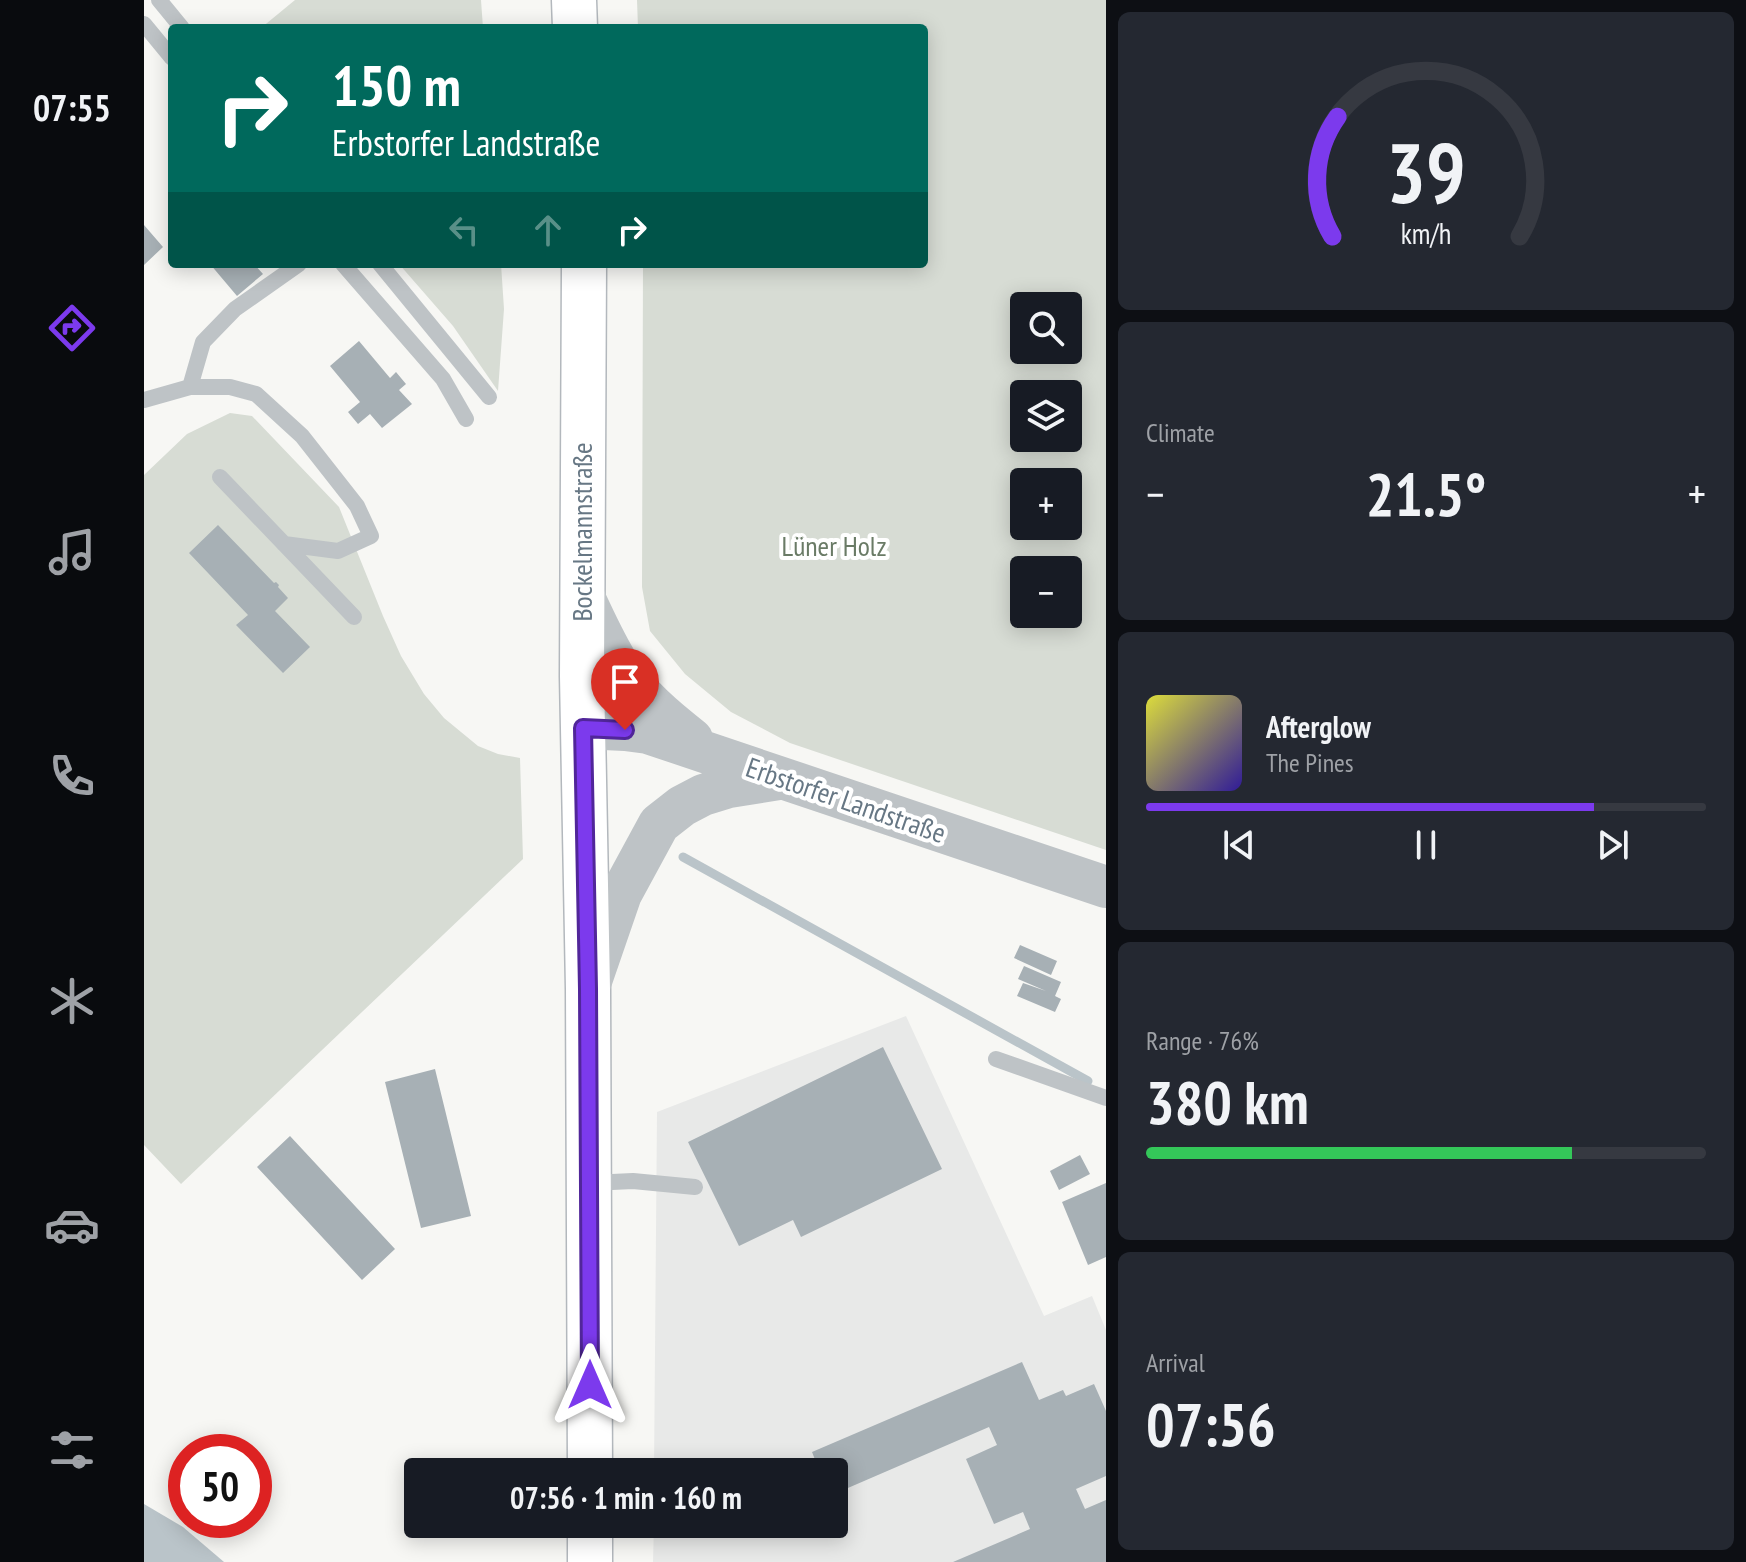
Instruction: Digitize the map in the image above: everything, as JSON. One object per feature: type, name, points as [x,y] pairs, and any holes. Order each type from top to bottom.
[{"type":"main road","points":[[574,0],[575,24]]},
{"type":"main road","name":"Bockelmannstraße","points":[[584,268],[582,593],[590,1458]]},
{"type":"main road","points":[[590,1538],[590,1562]]},
{"type":"street","points":[[582,593],[620,667],[635,687],[651,706],[708,753]]},
{"type":"street","name":"Erbstorfer Landstraße","points":[[583,728],[648,733],[1106,887]]},
{"type":"street","points":[[588,989],[621,894],[659,824],[703,795],[729,787],[782,779]]},
{"type":"lane","points":[[159,0],[179,24]]},
{"type":"lane","points":[[144,24],[168,53]]},
{"type":"lane","points":[[190,387],[203,342],[235,309],[293,268]]},
{"type":"lane","points":[[346,268],[443,379],[466,419]]},
{"type":"lane","points":[[383,268],[489,397]]},
{"type":"lane","points":[[144,400],[190,387],[230,387],[256,394],[302,436],[357,506],[371,536],[338,551],[284,544]]},
{"type":"lane","points":[[220,477],[354,617]]},
{"type":"lane","points":[[996,1059],[1106,1098]]},
{"type":"lane","points":[[589,1183],[633,1181],[695,1187]]},
{"type":"shaded area","points":[[906,1016],[1044,1316],[1092,1296],[1106,1330],[1106,1562],[653,1562],[654,1538],[848,1538],[848,1458],[654,1458],[657,1112]]},
{"type":"shaded area","points":[[144,1504],[168,1518],[168,1538],[196,1538],[224,1562],[144,1562]]},
{"type":"green space","points":[[295,0],[481,0],[483,24],[266,24]]},
{"type":"green space","name":"Lüner Holz","points":[[637,0],[1106,0],[1106,850],[790,743],[731,712],[685,674],[650,631],[642,587],[643,268],[928,268],[928,24],[638,24]]},
{"type":"green space","points":[[402,268],[501,268],[504,309],[498,391],[453,326]]},
{"type":"green space","points":[[230,413],[252,416],[339,507],[401,656],[424,694],[444,718],[478,746],[520,758],[523,859],[181,1184],[144,1145],[144,475],[187,434]]},
{"type":"building","points":[[144,225],[163,247],[144,265]]},
{"type":"building","points":[[213,268],[258,268],[263,274],[237,296]]},
{"type":"building","points":[[359,341],[390,378],[396,372],[406,384],[399,390],[412,404],[382,428],[370,414],[358,424],[348,412],[360,402],[330,366]]},
{"type":"building","points":[[218,525],[279,585],[288,598],[275,611],[310,647],[283,673],[236,625],[248,615],[189,553]]},
{"type":"building","points":[[1020,945],[1057,961],[1051,975],[1014,958]]},
{"type":"building","points":[[1024,966],[1061,982],[1055,996],[1061,999],[1055,1012],[1017,996],[1023,983],[1046,991],[1018,979]]},
{"type":"building","points":[[883,1047],[942,1169],[801,1237],[793,1220],[739,1246],[688,1142]]},
{"type":"building","points":[[435,1069],[471,1216],[421,1228],[385,1082]]},
{"type":"building","points":[[290,1136],[395,1249],[362,1280],[257,1167]]},
{"type":"building","points":[[1080,1155],[1090,1174],[1059,1190],[1050,1171]]},
{"type":"building","points":[[1106,1183],[1106,1257],[1088,1265],[1062,1202]]},
{"type":"building","points":[[1022,1362],[1039,1400],[1063,1390],[1066,1396],[1094,1384],[1106,1411],[1106,1476],[1076,1489],[1085,1509],[1106,1500],[1106,1562],[953,1562],[1030,1529],[1023,1512],[994,1524],[966,1459],[997,1445],[989,1427],[848,1488],[848,1458],[814,1458],[812,1452]]},
{"type":"waterway","points":[[683,857],[1088,1081]]},
{"type":"route","points":[[590,1385],[583,728],[625,730]]}]
